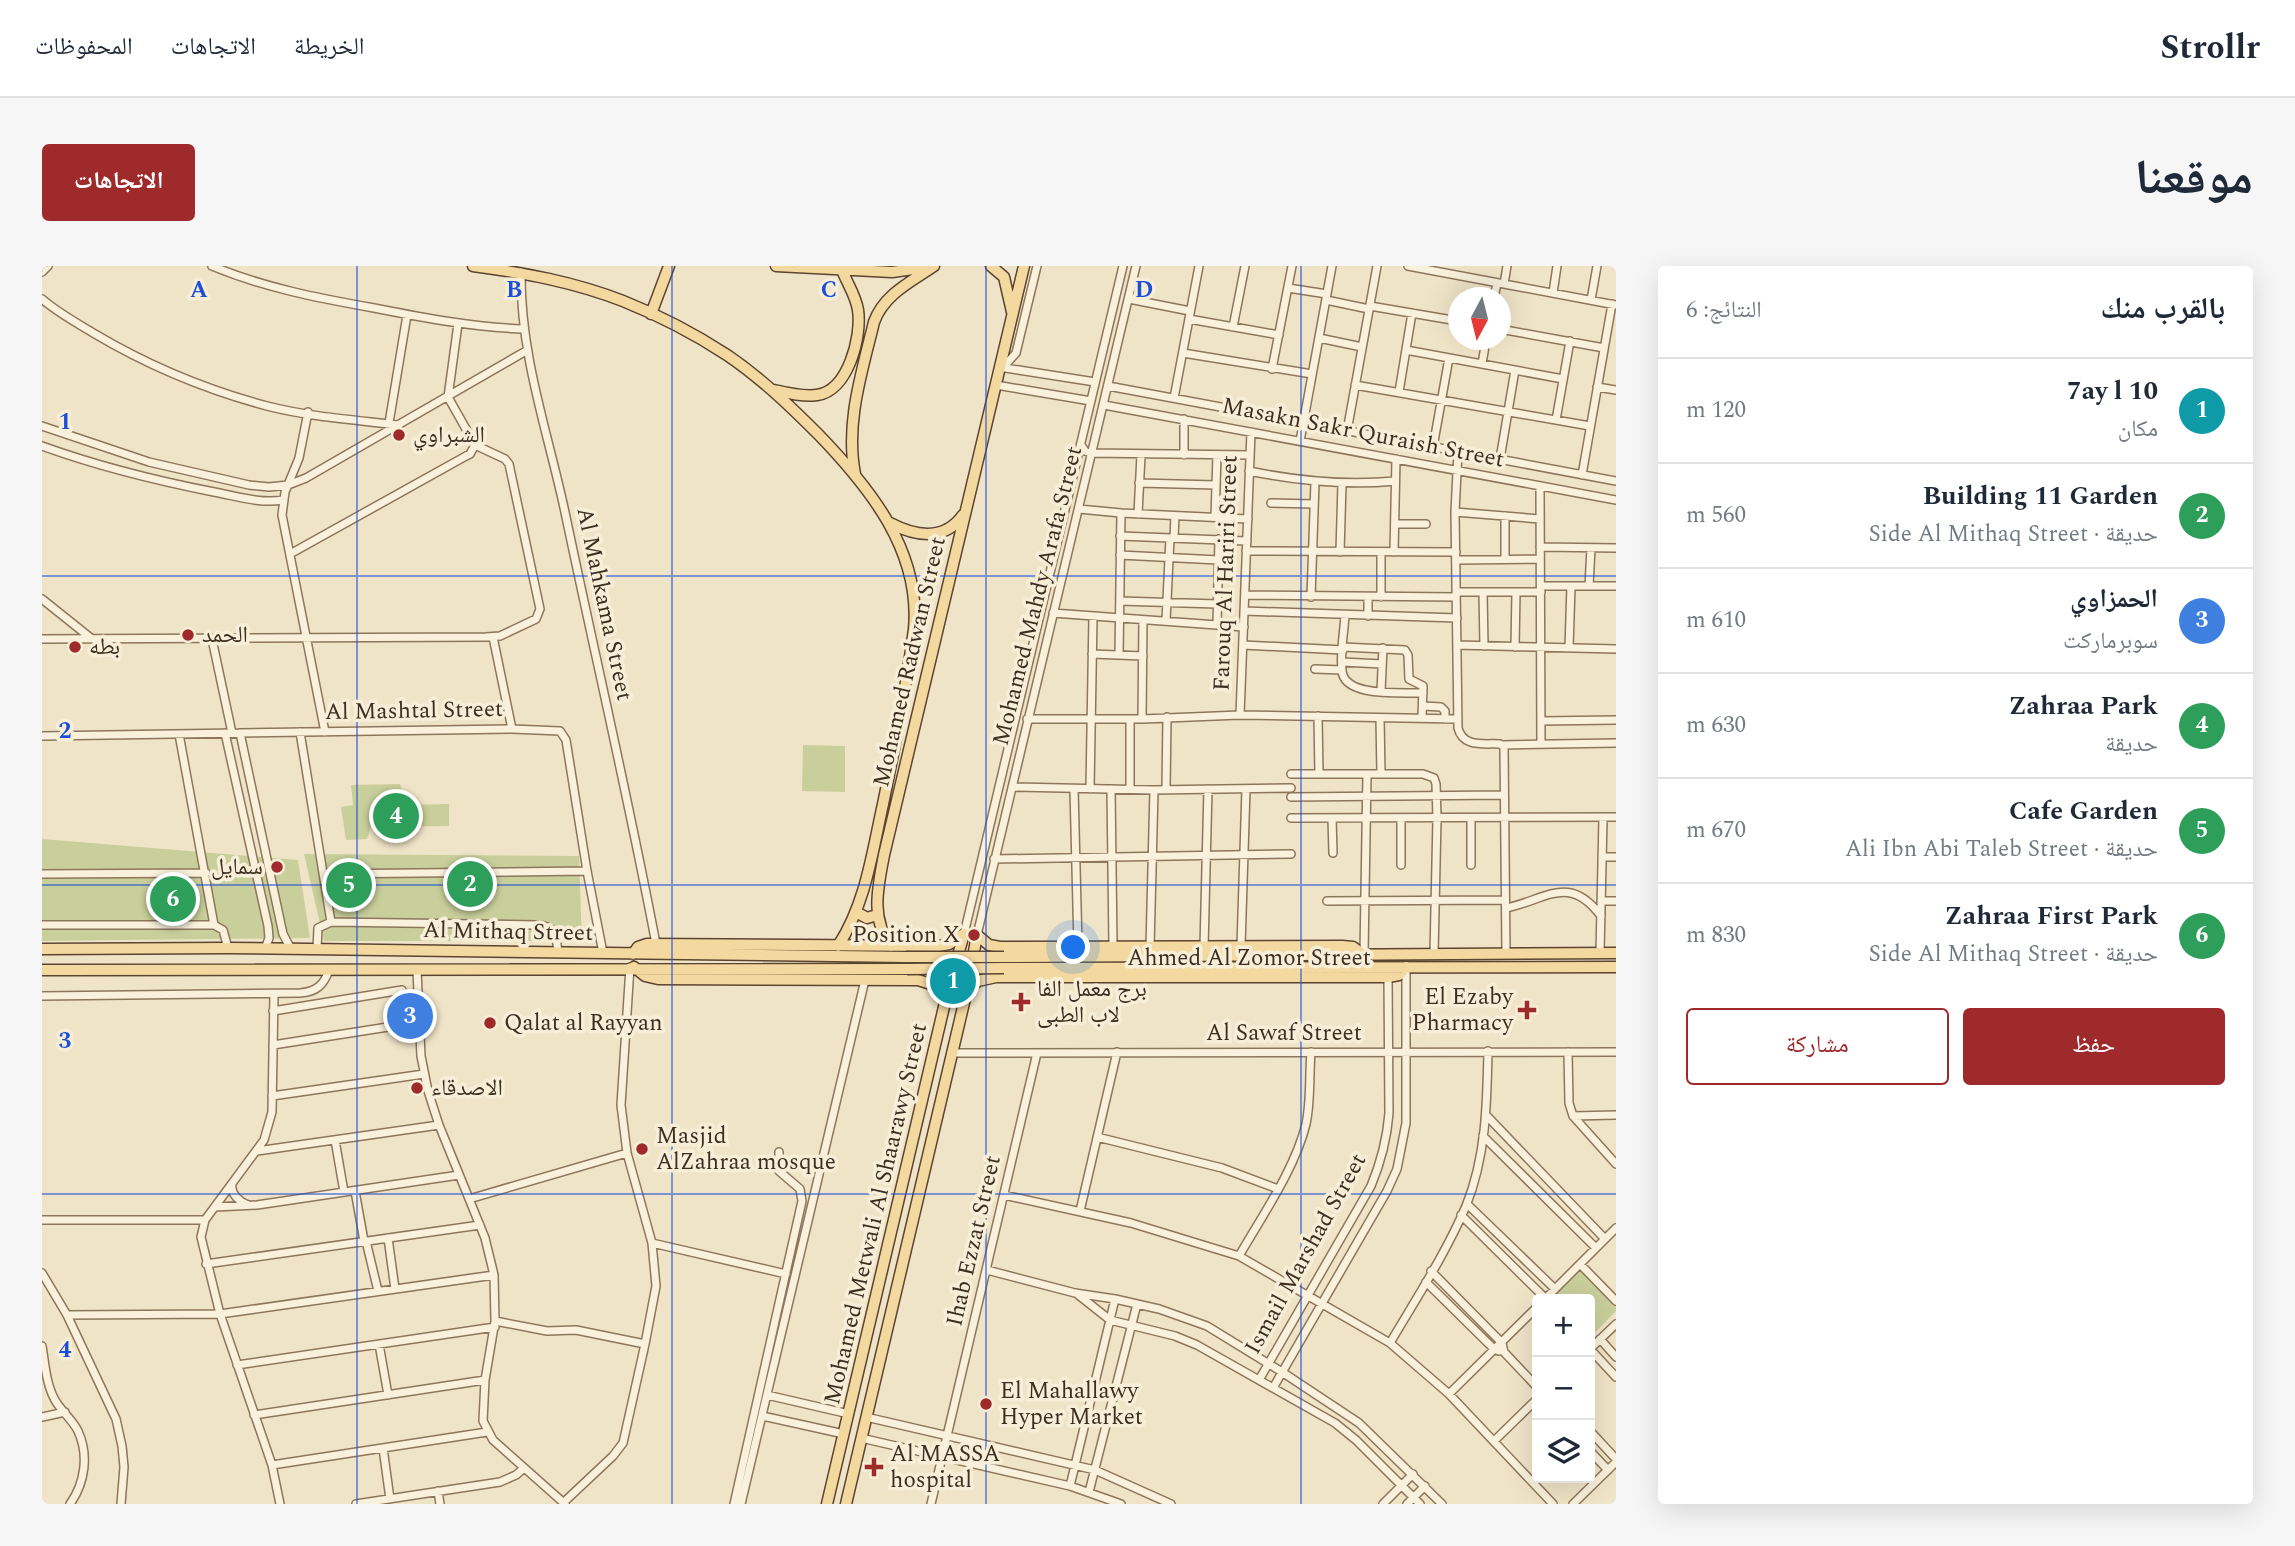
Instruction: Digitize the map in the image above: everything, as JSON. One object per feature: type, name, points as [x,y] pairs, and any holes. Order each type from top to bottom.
[{"type":"main road","name":"Mohamed Radwan Street","points":[[473,266],[521,272],[575,284],[651,314],[717,349],[773,390],[855,474],[889,522],[906,562],[916,615],[896,742],[868,874],[856,912],[838,946]]},
{"type":"main road","points":[[651,314],[669,266]]},
{"type":"main road","points":[[776,266],[892,272],[933,266]]},
{"type":"main road","points":[[855,474],[851,446],[852,424],[874,321],[881,306],[892,294],[933,266]]},
{"type":"main road","points":[[991,266],[1004,277],[1013,316]]},
{"type":"main road","name":"Mohamed Radwan Street","points":[[891,946],[881,931],[877,915],[884,855],[1024,266]]},
{"type":"main road","points":[[773,390],[816,396],[832,390],[844,379],[859,323],[856,300],[842,270]]},
{"type":"main road","points":[[889,522],[908,532],[931,535],[951,527],[966,510]]},
{"type":"main road","points":[[856,912],[867,918],[877,915]]},
{"type":"main road","name":"Al Mithaq Street","points":[[42,949],[228,948],[633,954],[643,944],[944,946],[964,933]]},
{"type":"main road","name":"Mohamed Metwali Al Shaarawy Street","points":[[829,1503],[930,1065],[964,933]]},
{"type":"main road","name":"Mohamed Metwali Al Shaarawy Street","points":[[846,1504],[967,990],[977,935]]},
{"type":"main road","name":"Ahmed Al Zomor Street","points":[[977,935],[986,943],[1000,947],[1348,946],[1362,953],[1616,953]]},
{"type":"main road","points":[[923,947],[929,963],[924,981]]},
{"type":"main road","points":[[996,977],[991,963],[994,953],[1000,947]]},
{"type":"main road","points":[[128,949],[133,960],[129,971]]},
{"type":"main road","points":[[159,949],[155,960],[160,971]]},
{"type":"main road","points":[[633,954],[906,957],[1362,953]]},
{"type":"main road","points":[[632,967],[1406,967]]},
{"type":"main road","name":"Al Mithaq Street","points":[[42,970],[632,967],[645,976],[658,979],[924,981],[947,994]]},
{"type":"main road","name":"Ahmed Al Zomor Street","points":[[967,990],[978,981],[996,977],[1388,977],[1398,975],[1406,967],[1616,967]]},
{"type":"main road","points":[[930,1065],[936,1073],[943,1073],[948,1069]]},
{"type":"main road","points":[[925,1088],[936,1083],[943,1091]]},
{"type":"street","points":[[42,272],[48,266]]},
{"type":"street","points":[[212,266],[284,291],[458,324],[523,329]]},
{"type":"street","points":[[1000,366],[1016,354],[1037,266]]},
{"type":"street","name":"Mohamed Mahdy Arafa Street","points":[[964,933],[1123,266]]},
{"type":"street","name":"Mohamed Mahdy Arafa Street","points":[[977,935],[1136,266]]},
{"type":"street","points":[[1174,398],[1199,266]]},
{"type":"street","points":[[1233,327],[1245,266]]},
{"type":"street","points":[[1272,369],[1292,266]]},
{"type":"street","points":[[1300,441],[1332,266]]},
{"type":"street","points":[[1347,431],[1377,266]]},
{"type":"street","points":[[1408,266],[1614,304],[1582,475]]},
{"type":"street","points":[[1498,287],[1507,266]]},
{"type":"street","points":[[1553,293],[1558,266]]},
{"type":"street","points":[[1591,300],[1597,266]]},
{"type":"street","name":"Al Mahkama Street","points":[[521,272],[526,351],[565,511],[656,944]]},
{"type":"street","points":[[1288,289],[1370,307],[1448,319]]},
{"type":"street","points":[[42,299],[58,312],[128,354],[175,375],[268,406],[400,425]]},
{"type":"street","points":[[1129,299],[1233,327],[1279,335]]},
{"type":"street","points":[[1399,392],[1412,313]]},
{"type":"street","points":[[389,423],[407,315]]},
{"type":"street","points":[[42,639],[493,637],[536,620],[540,609],[509,464],[505,459],[475,445],[448,397],[458,324]]},
{"type":"street","points":[[1511,331],[1604,348]]},
{"type":"street","points":[[1319,338],[1362,347]]},
{"type":"street","points":[[1556,420],[1570,341]]},
{"type":"street","points":[[1406,350],[1563,379]]},
{"type":"street","points":[[1482,364],[1484,350]]},
{"type":"street","points":[[42,426],[169,467],[249,485],[288,485],[306,478],[526,351]]},
{"type":"street","points":[[1183,353],[1312,374]]},
{"type":"street","points":[[1433,447],[1448,358]]},
{"type":"street","points":[[1000,366],[1095,382]]},
{"type":"street","points":[[1500,459],[1515,370]]},
{"type":"street","points":[[996,385],[1091,401]]},
{"type":"street","points":[[1355,385],[1590,426]]},
{"type":"street","name":"Masakn Sakr Quraish Street","points":[[1108,386],[1616,481]]},
{"type":"street","points":[[1597,387],[1616,390]]},
{"type":"street","name":"Masakn Sakr Quraish Street","points":[[1104,405],[1616,500]]},
{"type":"street","points":[[308,412],[299,458],[283,500],[282,515],[325,732]]},
{"type":"street","points":[[1184,419],[1184,455]]},
{"type":"street","name":"Farouq Al Hariri Street","points":[[1240,715],[1251,432]]},
{"type":"street","points":[[290,554],[470,454],[475,445]]},
{"type":"street","points":[[1081,445],[1085,451],[1141,455],[1250,455]]},
{"type":"street","points":[[42,446],[138,476],[257,500],[283,500]]},
{"type":"street","points":[[1458,452],[1455,512],[1458,733],[1467,742],[1503,745],[1616,743]]},
{"type":"street","points":[[1138,514],[1141,455]]},
{"type":"street","points":[[1215,517],[1217,455]]},
{"type":"street","points":[[1394,552],[1396,459]]},
{"type":"street","points":[[1076,463],[1085,465],[1088,471]]},
{"type":"street","points":[[1249,471],[1342,484],[1395,481]]},
{"type":"street","points":[[1311,597],[1315,482]]},
{"type":"street","points":[[1139,483],[1216,485]]},
{"type":"street","points":[[1340,552],[1342,484]]},
{"type":"street","points":[[1540,486],[1541,744]]},
{"type":"street","points":[[1271,503],[1314,505]]},
{"type":"street","points":[[1079,509],[1248,519]]},
{"type":"street","points":[[1455,512],[1540,519]]},
{"type":"street","points":[[1119,655],[1121,513]]},
{"type":"street","points":[[1166,621],[1169,558],[1175,516]]},
{"type":"street","points":[[1505,516],[1505,559]]},
{"type":"street","points":[[1395,524],[1426,524]]},
{"type":"street","points":[[1120,536],[1247,541]]},
{"type":"street","points":[[1217,625],[1219,540]]},
{"type":"street","points":[[1540,547],[1616,548]]},
{"type":"street","points":[[1589,586],[1591,548]]},
{"type":"street","points":[[1246,551],[1394,552],[1540,559]]},
{"type":"street","points":[[1381,552],[1381,597]]},
{"type":"street","points":[[1120,555],[1218,560]]},
{"type":"street","points":[[1569,648],[1571,586]]},
{"type":"street","points":[[1245,595],[1381,597],[1516,592],[1571,586],[1616,586]]},
{"type":"street","points":[[1483,592],[1484,646]]},
{"type":"street","points":[[1516,592],[1516,647]]},
{"type":"street","points":[[1368,597],[1368,616]]},
{"type":"street","points":[[42,599],[92,640]]},
{"type":"street","points":[[1119,601],[1217,604]]},
{"type":"street","points":[[1244,611],[1457,618]]},
{"type":"street","points":[[1054,613],[1244,627]]},
{"type":"street","points":[[1345,615],[1342,666],[1345,679],[1351,687],[1361,690],[1423,693]]},
{"type":"street","points":[[1090,789],[1093,616]]},
{"type":"street","points":[[1142,719],[1143,620]]},
{"type":"street","points":[[493,637],[512,729]]},
{"type":"street","points":[[212,639],[268,926],[269,938],[265,949]]},
{"type":"street","points":[[1243,645],[1402,649],[1407,652],[1408,677],[1422,684],[1422,718]]},
{"type":"street","points":[[1457,645],[1616,649]]},
{"type":"street","points":[[1381,691],[1383,648]]},
{"type":"street","points":[[1092,654],[1143,656]]},
{"type":"street","points":[[1315,669],[1382,664]]},
{"type":"street","points":[[1423,706],[1441,707],[1444,709],[1445,719]]},
{"type":"street","points":[[1027,719],[1090,720],[1240,715],[1458,719]]},
{"type":"street","points":[[1318,716],[1319,774]]},
{"type":"street","points":[[1166,789],[1167,717]]},
{"type":"street","points":[[1381,718],[1381,774]]},
{"type":"street","points":[[1129,719],[1130,789]]},
{"type":"street","points":[[1541,721],[1616,720]]},
{"type":"street","name":"Al Mashtal Street","points":[[42,736],[554,730],[564,734],[603,953]]},
{"type":"street","points":[[300,732],[331,922]]},
{"type":"street","points":[[232,733],[283,934],[292,949]]},
{"type":"street","points":[[179,734],[214,925]]},
{"type":"street","points":[[1503,745],[1506,953]]},
{"type":"street","points":[[1290,774],[1431,775],[1436,781],[1434,954]]},
{"type":"street","points":[[1362,953],[1367,774]]},
{"type":"street","points":[[1012,787],[1246,789],[1367,796],[1504,795]]},
{"type":"street","points":[[1074,789],[1078,946]]},
{"type":"street","points":[[1111,789],[1113,946]]},
{"type":"street","points":[[1204,947],[1208,789]]},
{"type":"street","points":[[1241,946],[1246,855],[1246,789]]},
{"type":"street","points":[[1150,947],[1154,790]]},
{"type":"street","points":[[1291,818],[1616,817]]},
{"type":"street","points":[[1332,818],[1333,853]]},
{"type":"street","points":[[1401,818],[1401,865]]},
{"type":"street","points":[[1471,818],[1471,865]]},
{"type":"street","points":[[1600,953],[1603,818]]},
{"type":"street","points":[[994,859],[1291,854]]},
{"type":"street","points":[[1602,857],[1616,857]]},
{"type":"street","points":[[324,874],[587,871]]},
{"type":"street","points":[[42,874],[205,873]]},
{"type":"street","points":[[1328,901],[1433,900],[1520,905],[1547,894],[1565,893],[1591,903],[1601,917]]},
{"type":"street","points":[[1601,901],[1616,901]]},
{"type":"street","points":[[317,949],[318,929],[331,922],[545,925],[556,933],[558,953]]},
{"type":"street","points":[[42,925],[214,925],[223,930],[228,948]]},
{"type":"street","points":[[417,970],[424,1074],[439,1125],[480,1225],[494,1275],[495,1324],[485,1381],[483,1421],[493,1440],[564,1503],[623,1443],[656,1286],[652,1243],[627,1153],[621,1105],[632,967]]},
{"type":"street","name":"Ismail Marshad Street","points":[[1273,1388],[1387,1191],[1397,1169],[1406,1123],[1406,967]]},
{"type":"street","points":[[42,996],[310,992],[319,988],[326,980],[329,970]]},
{"type":"street","name":"Ismail Marshad Street","points":[[1259,1380],[1371,1186],[1378,1169],[1387,1132],[1388,977]]},
{"type":"street","points":[[741,1504],[865,980]]},
{"type":"street","points":[[273,1011],[402,990]]},
{"type":"street","points":[[274,994],[272,1112],[268,1128],[257,1151],[205,1220],[201,1237],[219,1314],[272,1465],[280,1504]]},
{"type":"street","points":[[273,1045],[419,1022]]},
{"type":"street","points":[[1390,1343],[1467,1204],[1486,1115],[1488,1051]]},
{"type":"street","points":[[1080,1211],[1117,1052]]},
{"type":"street","points":[[1239,1256],[1278,1189],[1306,1122],[1311,1052]]},
{"type":"street","points":[[1568,1052],[1569,1103],[1573,1116],[1616,1164]]},
{"type":"street","name":"Al Sawaf Street","points":[[951,1053],[1616,1052]]},
{"type":"street","name":"Ihab Ezzat Street","points":[[931,1504],[1037,1053]]},
{"type":"street","points":[[272,1096],[424,1074]]},
{"type":"street","points":[[1486,1115],[1605,1239]]},
{"type":"street","points":[[1573,1116],[1616,1115]]},
{"type":"street","points":[[257,1151],[439,1125]]},
{"type":"street","points":[[1483,1136],[1596,1248]]},
{"type":"street","points":[[1097,1137],[1222,1168],[1278,1189]]},
{"type":"street","points":[[335,1140],[344,1192]]},
{"type":"street","points":[[469,1199],[627,1153]]},
{"type":"street","points":[[734,1504],[803,1195],[797,1184],[779,1171],[779,1153]]},
{"type":"street","points":[[215,1207],[253,1206],[459,1175]]},
{"type":"street","points":[[232,1184],[231,1189],[239,1200],[253,1206]]},
{"type":"street","points":[[355,1191],[378,1291]]},
{"type":"street","points":[[1004,1195],[1186,1238],[1239,1256],[1390,1343],[1449,1394],[1553,1504]]},
{"type":"street","points":[[1467,1204],[1555,1289]]},
{"type":"street","points":[[1461,1215],[1541,1294]]},
{"type":"street","points":[[42,1220],[205,1220]]},
{"type":"street","points":[[206,1264],[480,1225]]},
{"type":"street","points":[[1550,1294],[1616,1228]]},
{"type":"street","points":[[388,1238],[395,1289]]},
{"type":"street","points":[[652,1243],[786,1274]]},
{"type":"street","points":[[1580,1264],[1616,1301]]},
{"type":"street","points":[[373,1271],[392,1268]]},
{"type":"street","points":[[987,1270],[1075,1293],[1138,1304],[1182,1316],[1206,1326],[1359,1423],[1442,1504]]},
{"type":"street","points":[[1432,1271],[1502,1343],[1504,1352]]},
{"type":"street","points":[[42,1273],[67,1315],[116,1419],[124,1467],[121,1504]]},
{"type":"street","points":[[67,1315],[219,1314],[494,1275]]},
{"type":"street","points":[[1426,1282],[1494,1349],[1504,1352],[1532,1381]]},
{"type":"street","points":[[1075,1293],[1110,1320],[1175,1336],[1197,1345],[1342,1428],[1417,1501]]},
{"type":"street","points":[[1070,1486],[1115,1299]]},
{"type":"street","points":[[1089,1492],[1138,1304]]},
{"type":"street","points":[[1449,1394],[1532,1312]]},
{"type":"street","points":[[237,1365],[495,1324],[547,1331],[576,1330],[645,1344]]},
{"type":"street","points":[[1595,1344],[1616,1324]]},
{"type":"street","points":[[1600,1339],[1616,1357]]},
{"type":"street","points":[[379,1344],[388,1395]]},
{"type":"street","points":[[42,1346],[49,1385],[55,1400],[78,1431],[84,1451],[84,1472],[77,1494],[70,1504]]},
{"type":"street","points":[[1595,1354],[1616,1377]]},
{"type":"street","points":[[254,1415],[485,1381]]},
{"type":"street","points":[[767,1395],[849,1414]]},
{"type":"street","points":[[1494,1441],[1532,1404]]},
{"type":"street","points":[[42,1417],[65,1412]]},
{"type":"street","points":[[762,1416],[844,1434]]},
{"type":"street","points":[[866,1417],[1075,1465],[1171,1504]]},
{"type":"street","points":[[272,1465],[487,1432]]},
{"type":"street","points":[[1573,1504],[1616,1460],[1595,1437]]},
{"type":"street","points":[[861,1438],[1070,1486],[1121,1504]]},
{"type":"street","points":[[383,1448],[390,1499]]},
{"type":"street","points":[[1595,1456],[1608,1470]]},
{"type":"street","points":[[356,1504],[500,1482],[524,1468]]},
{"type":"street","points":[[1383,1504],[1413,1474]]},
{"type":"street","points":[[1407,1504],[1417,1501],[1425,1486]]},
{"type":"street","points":[[438,1491],[440,1504]]},
{"type":"green space","points":[[803,745],[845,746],[845,792],[802,791]]},
{"type":"green space","points":[[400,784],[406,805],[449,804],[449,826],[371,827],[367,839],[346,840],[341,807],[353,805],[351,785]]},
{"type":"green space","points":[[42,839],[298,860],[310,938],[42,941]]},
{"type":"green space","points":[[304,854],[579,856],[582,941],[324,941]]},
{"type":"green space","points":[[1580,1269],[1616,1304],[1616,1311],[1595,1333],[1595,1294],[1555,1294]]},
{"type":"place","name":"الشبراوي","points":[[399,435]]},
{"type":"place","name":"الحمد","points":[[188,635]]},
{"type":"place","name":"بطه","points":[[75,647]]},
{"type":"place","name":"Zahraa Park","points":[[396,816]]},
{"type":"place","name":"سمايل","points":[[277,867]]},
{"type":"place","name":"Building 11 Garden","points":[[470,884]]},
{"type":"place","name":"Cafe Garden","points":[[349,885]]},
{"type":"place","name":"Zahraa First Park","points":[[173,899]]},
{"type":"place","name":"Position X","points":[[974,935]]},
{"type":"place","name":"7ay l 10","points":[[953,981]]},
{"type":"place","name":"برج معمل الفا لاب الطبى","points":[[1021,1002]]},
{"type":"place","name":"El Ezaby Pharmacy","points":[[1527,1010]]},
{"type":"place","name":"الحمزاوي","points":[[410,1016]]},
{"type":"place","name":"Qalat al Rayyan","points":[[490,1023]]},
{"type":"place","name":"الاصدقاء","points":[[417,1088]]},
{"type":"place","name":"Masjid AlZahraa mosque","points":[[642,1149]]},
{"type":"place","name":"El Mahallawy Hyper Market","points":[[986,1404]]},
{"type":"place","name":"Al MASSA hospital","points":[[874,1467]]}]
